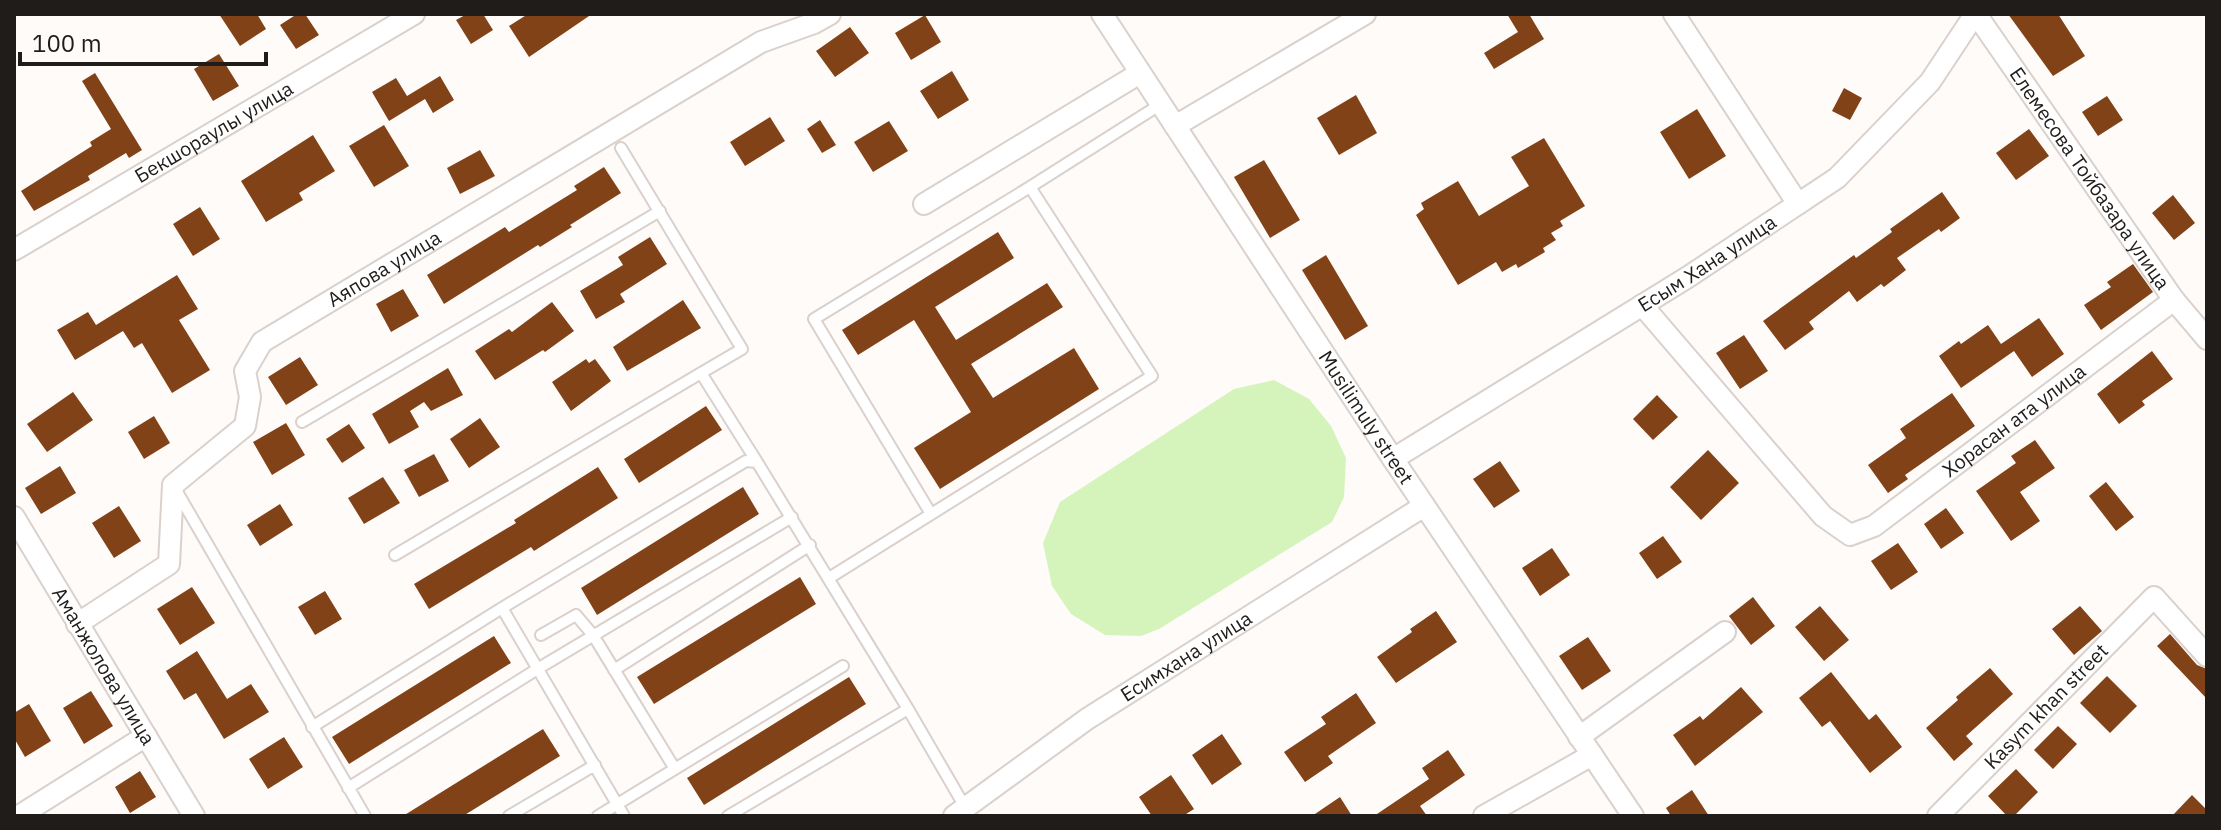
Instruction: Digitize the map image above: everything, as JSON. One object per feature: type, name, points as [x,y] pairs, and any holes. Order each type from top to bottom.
[{"type":"street","name":"Бекшораулы улица","points":[[14,250],[414,14]]},
{"type":"street","name":"Аяпова улица","points":[[173,485],[245,426],[250,397],[245,371],[262,342],[761,42],[830,14]]},
{"type":"street","name":"Musilimuly street","points":[[1102,14],[1424,506],[1633,816]]},
{"type":"street","points":[[1175,126],[1365,14]]},
{"type":"street","points":[[1674,14],[1798,204]]},
{"type":"street","name":"Есым Хана улица","points":[[1393,459],[1642,305],[1837,178],[1930,82],[1976,14]]},
{"type":"street","name":"Елемесова Тойбазара улица","points":[[1976,14],[2174,300],[2207,339]]},
{"type":"street","points":[[924,204],[1140,73]]},
{"type":"street","name":"Хорасан ата улица","points":[[1642,305],[1823,516],[1850,535],[1874,526],[2174,300]]},
{"type":"street","points":[[77,624],[169,564],[173,485]]},
{"type":"street","name":"Есимхана улица","points":[[959,811],[1087,719],[1424,506]]},
{"type":"street","name":"Аманжолова улица","points":[[17,527],[194,816]]},
{"type":"street","name":"Kasym khan street","points":[[1938,816],[2154,597],[2207,656]]},
{"type":"street","points":[[1579,737],[1725,632]]},
{"type":"street","points":[[19,816],[146,736]]},
{"type":"street","points":[[1484,816],[1592,755]]},
{"type":"lane","points":[[931,514],[814,319],[1161,104]]},
{"type":"lane","points":[[395,555],[742,349],[621,148]]},
{"type":"lane","points":[[829,578],[1152,376],[1030,187]]},
{"type":"lane","points":[[302,422],[660,211]]},
{"type":"lane","points":[[701,373],[810,545],[908,709],[959,811]]},
{"type":"lane","points":[[312,727],[746,461],[757,462]]},
{"type":"lane","points":[[173,485],[365,816]]},
{"type":"lane","points":[[348,788],[593,635],[792,517]]},
{"type":"lane","points":[[614,670],[810,545]]},
{"type":"lane","points":[[502,608],[624,816]]},
{"type":"lane","points":[[541,635],[576,615],[593,635],[675,769]]},
{"type":"lane","points":[[598,816],[843,666]]},
{"type":"lane","points":[[728,816],[908,709]]},
{"type":"lane","points":[[509,816],[595,765]]},
{"type":"green space","points":[[1274,380],[1309,399],[1331,426],[1346,458],[1344,497],[1332,522],[1159,629],[1141,636],[1105,635],[1071,614],[1052,586],[1043,543],[1060,502],[1234,389]]},
{"type":"building","points":[[219,14],[257,14],[266,29],[240,46]]},
{"type":"building","points":[[297,14],[305,14],[319,35],[296,49],[280,25]]},
{"type":"building","points":[[467,14],[483,14],[493,30],[471,44],[456,20]]},
{"type":"building","points":[[528,14],[592,14],[529,57],[509,26]]},
{"type":"building","points":[[1507,14],[1529,14],[1544,39],[1494,69],[1484,53],[1518,32]]},
{"type":"building","points":[[2008,14],[2058,14],[2085,56],[2053,76]]},
{"type":"building","points":[[925,15],[941,42],[911,60],[895,33]]},
{"type":"building","points":[[850,27],[869,53],[835,77],[816,51]]},
{"type":"building","points":[[219,54],[239,86],[213,101],[194,69]]},
{"type":"building","points":[[952,71],[969,100],[938,119],[920,91]]},
{"type":"building","points":[[95,73],[142,150],[129,158],[126,153],[88,176],[90,180],[34,211],[21,191],[92,146],[90,142],[111,129],[82,81]]},
{"type":"building","points":[[440,76],[454,100],[433,113],[425,99],[389,121],[372,92],[396,78],[407,96]]},
{"type":"building","points":[[1844,88],[1862,98],[1850,120],[1832,111]]},
{"type":"building","points":[[1356,95],[1377,133],[1339,155],[1317,118]]},
{"type":"building","points":[[2107,96],[2123,120],[2098,136],[2082,112]]},
{"type":"building","points":[[1697,109],[1726,156],[1689,179],[1660,132]]},
{"type":"building","points":[[770,117],[785,141],[745,166],[730,142]]},
{"type":"building","points":[[820,120],[836,145],[822,153],[807,129]]},
{"type":"building","points":[[889,121],[908,151],[873,172],[854,142]]},
{"type":"building","points":[[384,125],[409,166],[374,187],[349,146]]},
{"type":"building","points":[[2029,129],[2049,156],[2016,180],[1996,153]]},
{"type":"building","points":[[313,135],[335,171],[299,193],[303,200],[266,222],[241,181]]},
{"type":"building","points":[[1544,138],[1585,206],[1560,221],[1563,226],[1551,233],[1556,240],[1543,248],[1545,252],[1518,268],[1516,264],[1502,272],[1496,262],[1458,285],[1416,215],[1424,209],[1421,203],[1458,181],[1479,216],[1529,186],[1511,157]]},
{"type":"building","points":[[480,150],[495,176],[460,194],[447,168]]},
{"type":"building","points":[[1264,160],[1300,220],[1270,238],[1234,177]]},
{"type":"building","points":[[604,167],[621,193],[570,225],[572,227],[444,304],[427,275],[505,227],[509,232],[577,190],[574,186]]},
{"type":"building","points":[[1942,192],[1960,218],[1897,258],[1906,270],[1884,287],[1881,284],[1857,302],[1849,291],[1809,322],[1814,329],[1785,350],[1763,321],[1854,255],[1856,258]]},
{"type":"building","points":[[2173,195],[2195,223],[2174,240],[2152,213]]},
{"type":"building","points":[[200,207],[220,239],[193,256],[173,224]]},
{"type":"building","points":[[998,232],[1014,258],[935,307],[956,340],[1047,283],[1063,307],[971,364],[993,398],[1074,348],[1099,389],[940,489],[914,448],[971,412],[914,320],[858,355],[842,330]]},
{"type":"building","points":[[650,237],[667,264],[620,294],[625,302],[596,319],[580,291],[623,265],[618,257]]},
{"type":"building","points":[[1326,255],[1368,326],[1345,340],[1302,270]]},
{"type":"building","points":[[2133,264],[2153,292],[2101,330],[2084,305],[2111,287],[2107,282]]},
{"type":"building","points":[[177,275],[198,309],[179,320],[210,370],[172,393],[142,343],[134,348],[123,331],[75,360],[57,330],[88,312],[96,325]]},
{"type":"building","points":[[403,289],[419,316],[391,332],[376,304]]},
{"type":"building","points":[[683,300],[701,328],[627,371],[613,347]]},
{"type":"building","points":[[552,302],[574,331],[545,352],[543,350],[495,380],[475,351],[509,329],[512,332]]},
{"type":"building","points":[[2039,318],[2064,354],[2032,377],[2014,351],[1961,388],[1939,356],[1988,325],[2001,344]]},
{"type":"building","points":[[1744,335],[1768,371],[1740,389],[1716,353]]},
{"type":"building","points":[[2152,351],[2173,379],[2142,401],[2145,405],[2119,424],[2097,394]]},
{"type":"building","points":[[300,357],[318,385],[286,405],[268,377]]},
{"type":"building","points":[[586,359],[589,363],[595,359],[611,381],[571,411],[552,382]]},
{"type":"building","points":[[448,368],[463,395],[431,411],[424,402],[410,411],[419,427],[389,444],[372,414]]},
{"type":"building","points":[[73,392],[93,420],[47,452],[27,424]]},
{"type":"building","points":[[1952,393],[1975,426],[1905,475],[1908,479],[1888,493],[1868,465],[1906,438],[1900,429]]},
{"type":"building","points":[[1657,395],[1678,417],[1653,440],[1633,419]]},
{"type":"building","points":[[706,406],[722,430],[639,483],[624,459]]},
{"type":"building","points":[[154,416],[170,443],[144,459],[128,432]]},
{"type":"building","points":[[480,418],[500,447],[469,468],[450,439]]},
{"type":"building","points":[[286,423],[305,455],[272,475],[253,442]]},
{"type":"building","points":[[349,424],[365,448],[342,463],[326,439]]},
{"type":"building","points":[[2035,440],[2055,468],[2020,492],[2040,521],[2011,541],[1976,491],[2016,463],[2011,456]]},
{"type":"building","points":[[1708,450],[1739,483],[1701,520],[1670,487]]},
{"type":"building","points":[[434,454],[449,481],[419,497],[404,470]]},
{"type":"building","points":[[1500,461],[1520,491],[1494,508],[1473,479]]},
{"type":"building","points":[[60,466],[76,493],[41,514],[25,488]]},
{"type":"building","points":[[598,467],[618,498],[534,551],[531,547],[429,609],[414,584],[516,523],[514,520]]},
{"type":"building","points":[[383,477],[400,503],[364,524],[348,498]]},
{"type":"building","points":[[2106,482],[2134,517],[2116,531],[2089,496]]},
{"type":"building","points":[[743,487],[759,514],[597,615],[581,588]]},
{"type":"building","points":[[280,504],[293,525],[260,546],[247,525]]},
{"type":"building","points":[[119,506],[141,541],[114,558],[92,523]]},
{"type":"building","points":[[1946,508],[1964,533],[1941,549],[1924,524]]},
{"type":"building","points":[[1663,536],[1682,562],[1657,579],[1639,553]]},
{"type":"building","points":[[1898,543],[1918,572],[1891,590],[1871,561]]},
{"type":"building","points":[[1552,548],[1570,575],[1540,596],[1522,568]]},
{"type":"building","points":[[800,577],[816,604],[654,704],[637,677]]},
{"type":"building","points":[[192,587],[215,623],[180,645],[157,609]]},
{"type":"building","points":[[325,591],[342,619],[315,635],[298,607]]},
{"type":"building","points":[[1753,597],[1775,626],[1751,645],[1729,616]]},
{"type":"building","points":[[1820,606],[1849,640],[1824,661],[1795,627]]},
{"type":"building","points":[[2080,606],[2102,631],[2074,655],[2052,629]]},
{"type":"building","points":[[1436,611],[1457,642],[1396,683],[1377,657]]},
{"type":"building","points":[[2170,634],[2197,665],[2207,669],[2207,699],[2157,646]]},
{"type":"building","points":[[494,636],[511,663],[349,764],[332,737]]},
{"type":"building","points":[[1588,637],[1611,671],[1582,690],[1559,656]]},
{"type":"building","points":[[197,651],[227,699],[251,684],[269,712],[224,739],[196,693],[184,700],[166,671]]},
{"type":"building","points":[[1990,668],[2013,694],[1966,736],[1973,744],[1954,761],[1926,728]]},
{"type":"building","points":[[1831,672],[1869,720],[1876,714],[1902,747],[1870,773],[1830,721],[1822,727],[1799,698]]},
{"type":"building","points":[[2107,676],[2137,706],[2110,733],[2080,703]]},
{"type":"building","points":[[849,677],[866,704],[704,805],[687,778]]},
{"type":"building","points":[[1741,687],[1763,712],[1695,766],[1673,735],[1700,716],[1703,720]]},
{"type":"building","points":[[91,691],[113,726],[84,744],[63,708]]},
{"type":"building","points":[[1356,693],[1376,723],[1328,756],[1333,763],[1305,782],[1284,752],[1326,724],[1321,717]]},
{"type":"building","points":[[29,704],[51,741],[25,757],[14,738],[14,713]]},
{"type":"building","points":[[2058,726],[2077,744],[2053,769],[2034,750]]},
{"type":"building","points":[[543,729],[560,756],[463,816],[403,816]]},
{"type":"building","points":[[1222,734],[1242,764],[1212,785],[1192,755]]},
{"type":"building","points":[[284,737],[303,767],[268,789],[249,759]]},
{"type":"building","points":[[1448,750],[1465,775],[1420,806],[1427,816],[1374,816],[1429,779],[1422,768]]},
{"type":"building","points":[[2016,769],[2038,792],[2014,816],[2007,816],[1988,796]]},
{"type":"building","points":[[140,771],[156,797],[130,813],[115,787]]},
{"type":"building","points":[[1171,775],[1194,809],[1183,816],[1152,816],[1139,797]]},
{"type":"building","points":[[1692,790],[1709,816],[1671,816],[1666,808]]},
{"type":"building","points":[[2192,795],[2207,810],[2207,816],[2172,816]]},
{"type":"building","points":[[1340,797],[1352,816],[1312,816]]}]
